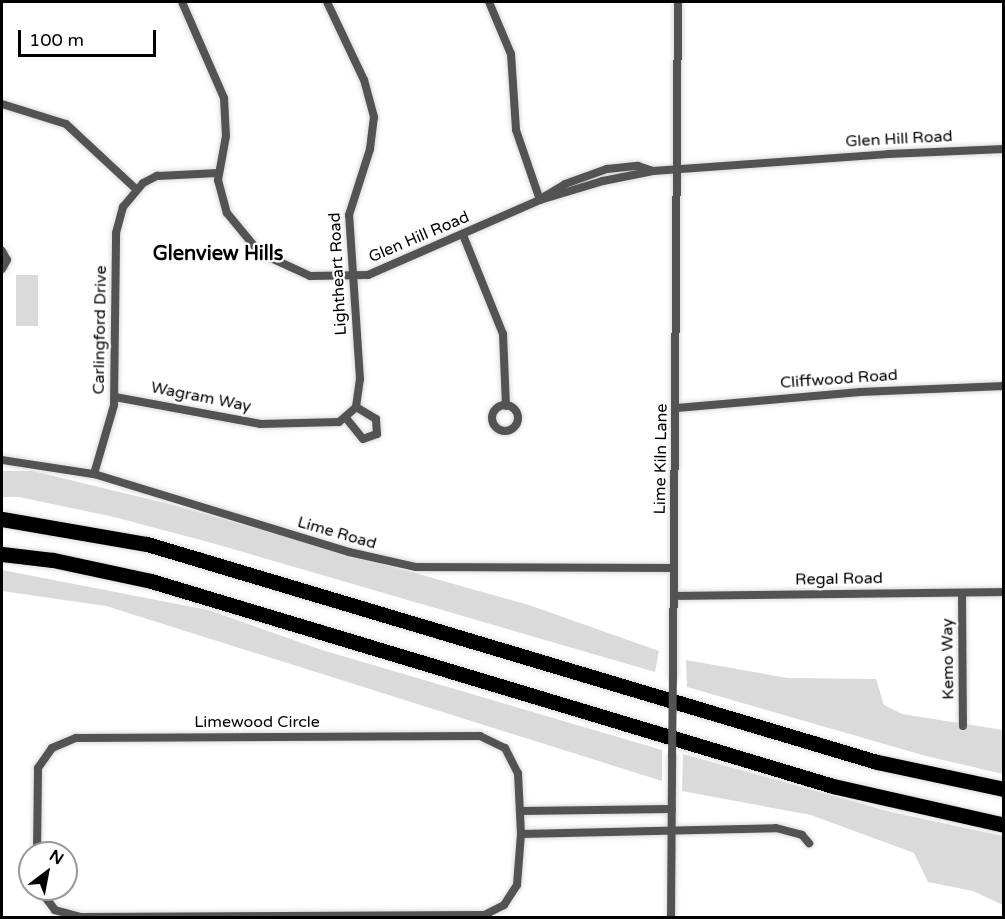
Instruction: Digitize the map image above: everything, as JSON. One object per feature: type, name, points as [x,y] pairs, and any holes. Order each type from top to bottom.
[{"type":"highway","points":[[2,519],[147,544],[857,757],[1004,789]]},
{"type":"highway","points":[[2,554],[53,560],[151,580],[833,786],[1004,825]]},
{"type":"street","points":[[2,104],[66,124],[136,189],[164,174],[219,173],[226,135],[224,98],[182,2]]},
{"type":"street","name":"Lightheart Road","points":[[327,2],[364,80],[374,117],[370,149],[348,215],[360,394],[351,413]]},
{"type":"street","points":[[489,2],[511,54],[516,130],[540,200]]},
{"type":"street","name":"Lime Kiln Lane","points":[[671,918],[677,408],[678,2]]},
{"type":"street","name":"Glen Hill Road","points":[[578,184],[653,171],[888,154],[1004,149]]},
{"type":"street","name":"Glen Hill Road","points":[[219,173],[227,213],[260,253],[310,276],[352,278],[378,272],[540,200],[619,168],[638,166],[653,171]]},
{"type":"street","points":[[619,168],[621,178]]},
{"type":"street","name":"Carlingford Drive","points":[[94,474],[115,397],[116,233],[123,207],[136,189]]},
{"type":"street","points":[[463,235],[503,334],[506,406]]},
{"type":"street","points":[[2,251],[7,260],[2,269]]},
{"type":"street","name":"Cliffwood Road","points":[[677,408],[860,392],[1004,386]]},
{"type":"street","name":"Wagram Way","points":[[115,397],[261,424],[326,423],[351,413]]},
{"type":"street","name":"Lime Road","points":[[2,460],[94,474],[394,564],[447,569],[674,568]]},
{"type":"street","name":"Regal Road","points":[[674,596],[1004,592]]},
{"type":"street","name":"Kemo Way","points":[[962,593],[963,726]]},
{"type":"street","name":"Limewood Circle","points":[[37,841],[38,768],[52,748],[76,738],[480,736],[497,742],[514,760],[520,811],[514,891],[504,905],[478,916],[81,917],[55,910],[48,901]]},
{"type":"street","points":[[520,811],[672,810]]},
{"type":"street","points":[[520,834],[776,828],[802,835],[809,843]]},
{"type":"shaded area","points":[[16,275],[38,275],[38,326],[16,326]]},
{"type":"shaded area","points":[[2,471],[33,471],[169,504],[529,605],[659,651],[655,672],[212,543],[114,517],[19,497],[2,497]]},
{"type":"shaded area","points":[[2,570],[208,610],[322,650],[662,750],[662,781],[106,606],[2,591]]},
{"type":"shaded area","points":[[686,660],[788,678],[876,679],[884,705],[902,714],[1003,730],[1003,774],[926,756],[687,687]]},
{"type":"shaded area","points":[[683,754],[891,812],[1003,836],[1003,905],[973,891],[928,882],[914,853],[811,815],[682,791]]},
{"type":"district","name":"Glenview Hills","points":[[218,254]]}]
